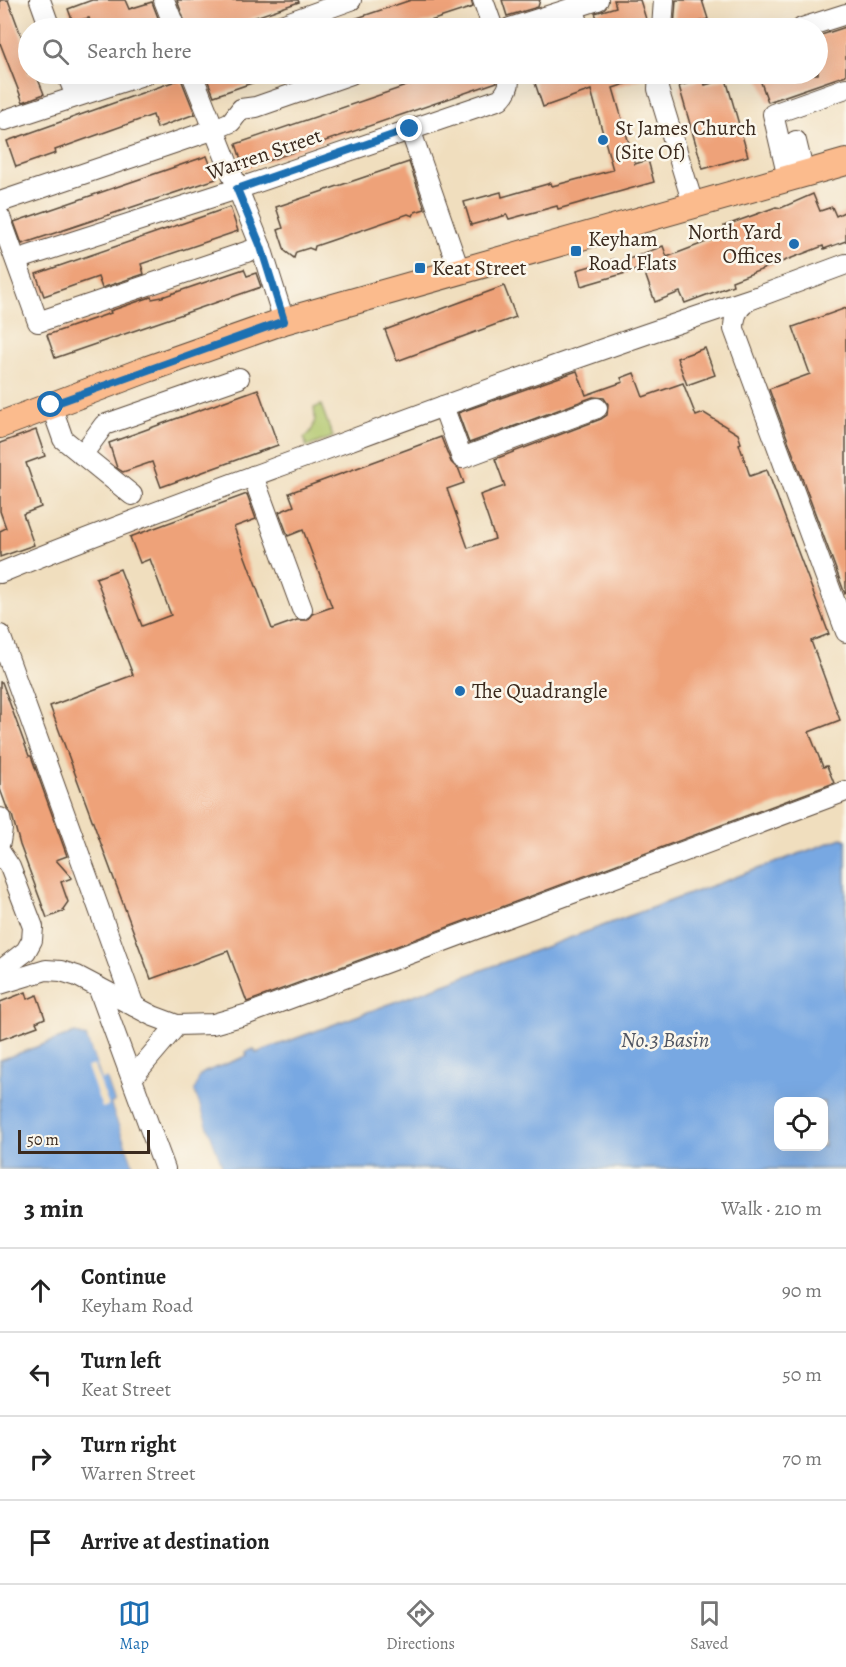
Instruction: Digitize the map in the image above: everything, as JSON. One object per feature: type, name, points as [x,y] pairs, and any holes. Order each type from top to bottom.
[{"type":"main road","points":[[0,425],[284,321],[846,162]]},
{"type":"street","points":[[164,0],[171,18]]},
{"type":"street","points":[[301,18],[351,0]]},
{"type":"street","points":[[483,0],[490,18]]},
{"type":"street","points":[[531,18],[598,0]]},
{"type":"street","points":[[663,18],[664,0]]},
{"type":"street","points":[[43,1],[47,18]]},
{"type":"street","points":[[573,8],[576,18]]},
{"type":"street","points":[[828,20],[846,14]]},
{"type":"street","points":[[71,84],[76,96]]},
{"type":"street","points":[[5,120],[114,84]]},
{"type":"street","points":[[196,84],[261,247],[284,321]]},
{"type":"street","points":[[0,202],[215,129],[231,122],[241,109],[256,107],[322,84]]},
{"type":"street","name":"Warren Street","points":[[16,260],[237,189],[500,99],[507,92],[509,84]]},
{"type":"street","points":[[659,84],[658,88],[693,204]]},
{"type":"street","points":[[796,176],[773,114],[846,88]]},
{"type":"street","points":[[410,129],[459,270]]},
{"type":"street","points":[[796,141],[796,176]]},
{"type":"street","points":[[0,217],[38,322],[261,247]]},
{"type":"street","points":[[0,573],[89,536],[443,406],[846,264]]},
{"type":"street","points":[[756,297],[742,305],[734,320],[737,339],[846,632]]},
{"type":"street","points":[[82,455],[104,425],[239,378]]},
{"type":"street","points":[[51,405],[63,439],[132,495]]},
{"type":"street","points":[[443,406],[462,458],[597,408]]},
{"type":"street","points":[[253,476],[302,609]]},
{"type":"street","points":[[0,635],[134,1006]]},
{"type":"street","points":[[0,984],[40,972],[56,970],[72,974],[177,1025],[213,1024],[248,1014],[846,791]]},
{"type":"street","points":[[0,818],[2,829],[0,842]]},
{"type":"street","points":[[0,852],[10,867],[33,927],[32,940],[26,951],[0,971]]},
{"type":"street","points":[[98,987],[165,1169]]},
{"type":"street","points":[[132,1078],[177,1025]]},
{"type":"green space","points":[[321,405],[333,437],[307,447],[304,438],[314,424],[314,408]]},
{"type":"water","name":"No.3 Basin","points":[[842,838],[846,840],[846,1169],[223,1169],[194,1091],[199,1076],[247,1056],[246,1052],[254,1049],[256,1053]]},
{"type":"water","points":[[75,1033],[87,1038],[102,1079],[107,1078],[115,1102],[111,1104],[135,1169],[0,1169],[0,1060]]},
{"type":"pier","points":[[87,1038],[91,1039],[104,1076],[110,1077],[118,1102],[114,1105],[138,1169],[135,1169],[111,1104],[115,1102],[107,1078],[102,1080]]},
{"type":"pier","points":[[94,1065],[109,1106],[102,1108],[87,1067]]},
{"type":"pier","points":[[196,1075],[199,1076],[194,1091],[223,1169],[220,1169],[191,1092]]},
{"type":"building","points":[[0,0],[8,0],[18,27],[18,84],[40,84],[44,94],[23,102],[0,43]]},
{"type":"building","points":[[92,0],[125,0],[129,9],[152,2],[158,18],[71,18],[68,9]]},
{"type":"building","points":[[177,0],[298,0],[299,2],[253,18],[183,18]]},
{"type":"building","points":[[411,0],[471,0],[473,7],[439,18],[357,18]]},
{"type":"building","points":[[502,0],[540,0],[538,7],[507,16]]},
{"type":"building","points":[[614,0],[640,0],[646,18],[597,18],[595,13],[616,7]]},
{"type":"building","points":[[676,0],[702,0],[708,18],[675,18]]},
{"type":"building","points":[[846,27],[846,75],[828,81],[828,33]]},
{"type":"building","points":[[167,84],[183,84],[195,114],[157,128],[153,115],[55,150],[56,153],[16,167],[7,141]]},
{"type":"building","points":[[209,84],[249,84],[214,96]]},
{"type":"building","points":[[412,84],[491,84],[244,169],[236,144]]},
{"type":"building","points":[[535,84],[625,84],[613,88],[635,164],[648,160],[654,182],[558,209],[557,206],[509,219],[507,215],[471,225],[464,202],[501,192],[502,197],[551,183],[552,186],[613,170],[591,90],[543,107]]},
{"type":"building","points":[[727,84],[748,156],[703,169],[679,86]]},
{"type":"building","points":[[762,84],[820,84],[768,102]]},
{"type":"building","points":[[207,156],[216,179],[22,244],[14,222]]},
{"type":"building","points":[[409,162],[425,209],[415,212],[413,216],[408,214],[315,246],[314,250],[309,248],[296,252],[294,258],[285,251],[278,230],[283,228],[276,207]]},
{"type":"building","name":"North Yard Offices","points":[[813,194],[820,211],[832,207],[836,216],[846,211],[846,241],[824,249],[823,246],[732,281],[733,285],[685,303],[680,292],[655,302],[643,268],[581,286],[577,270],[615,259],[616,264],[663,246],[667,257],[727,234],[724,226],[776,207],[781,208]]},
{"type":"building","points":[[230,207],[238,231],[141,264],[144,274],[102,288],[98,277],[44,296],[36,274]]},
{"type":"building","points":[[244,269],[247,276],[256,273],[261,287],[55,358],[47,335],[151,297],[152,299],[162,297]]},
{"type":"building","points":[[504,286],[516,317],[397,361],[385,330]]},
{"type":"building","points":[[846,308],[845,594],[769,389],[810,374],[793,327]]},
{"type":"building","points":[[705,348],[715,375],[687,385],[677,358]]},
{"type":"building","name":"The Quadrangle","points":[[577,371],[586,395],[623,382],[621,378],[634,373],[643,397],[683,383],[696,416],[704,413],[738,434],[750,476],[767,470],[829,634],[811,641],[840,720],[809,732],[823,767],[827,766],[834,783],[247,1002],[228,951],[151,979],[50,706],[133,675],[96,578],[120,569],[142,626],[171,615],[150,559],[140,563],[130,537],[247,494],[256,519],[234,527],[272,629],[297,620],[307,620],[312,614],[332,607],[303,530],[288,536],[279,512],[294,506],[289,493],[441,437],[451,462],[459,470],[464,483],[447,489],[468,548],[495,539],[480,495],[505,486],[495,459],[601,419],[607,415],[608,404],[604,398],[593,397],[469,443],[458,413]]},
{"type":"building","points":[[258,389],[278,445],[161,487],[152,462],[123,472],[117,468],[109,443]]},
{"type":"building","points":[[36,430],[45,456],[26,463],[41,507],[23,514],[34,545],[0,557],[0,531],[6,528],[0,511],[0,443]]},
{"type":"building","points":[[0,682],[2,682],[29,756],[31,756],[67,856],[56,860],[72,878],[61,882],[68,902],[64,911],[47,918],[20,845],[12,815],[0,789]]},
{"type":"building","points":[[26,992],[28,999],[37,995],[45,1018],[36,1022],[38,1026],[0,1040],[0,1002]]},
{"type":"place","name":"St James Church (Site Of)","points":[[603,140]]},
{"type":"place","name":"North Yard Offices","points":[[794,244]]},
{"type":"place","name":"Keyham Road Flats","points":[[576,251]]},
{"type":"place","name":"Keat Street","points":[[420,268]]},
{"type":"place","name":"The Quadrangle","points":[[460,691]]},
{"type":"route","points":[[51,405],[284,321],[261,247],[237,189],[410,129]]}]
